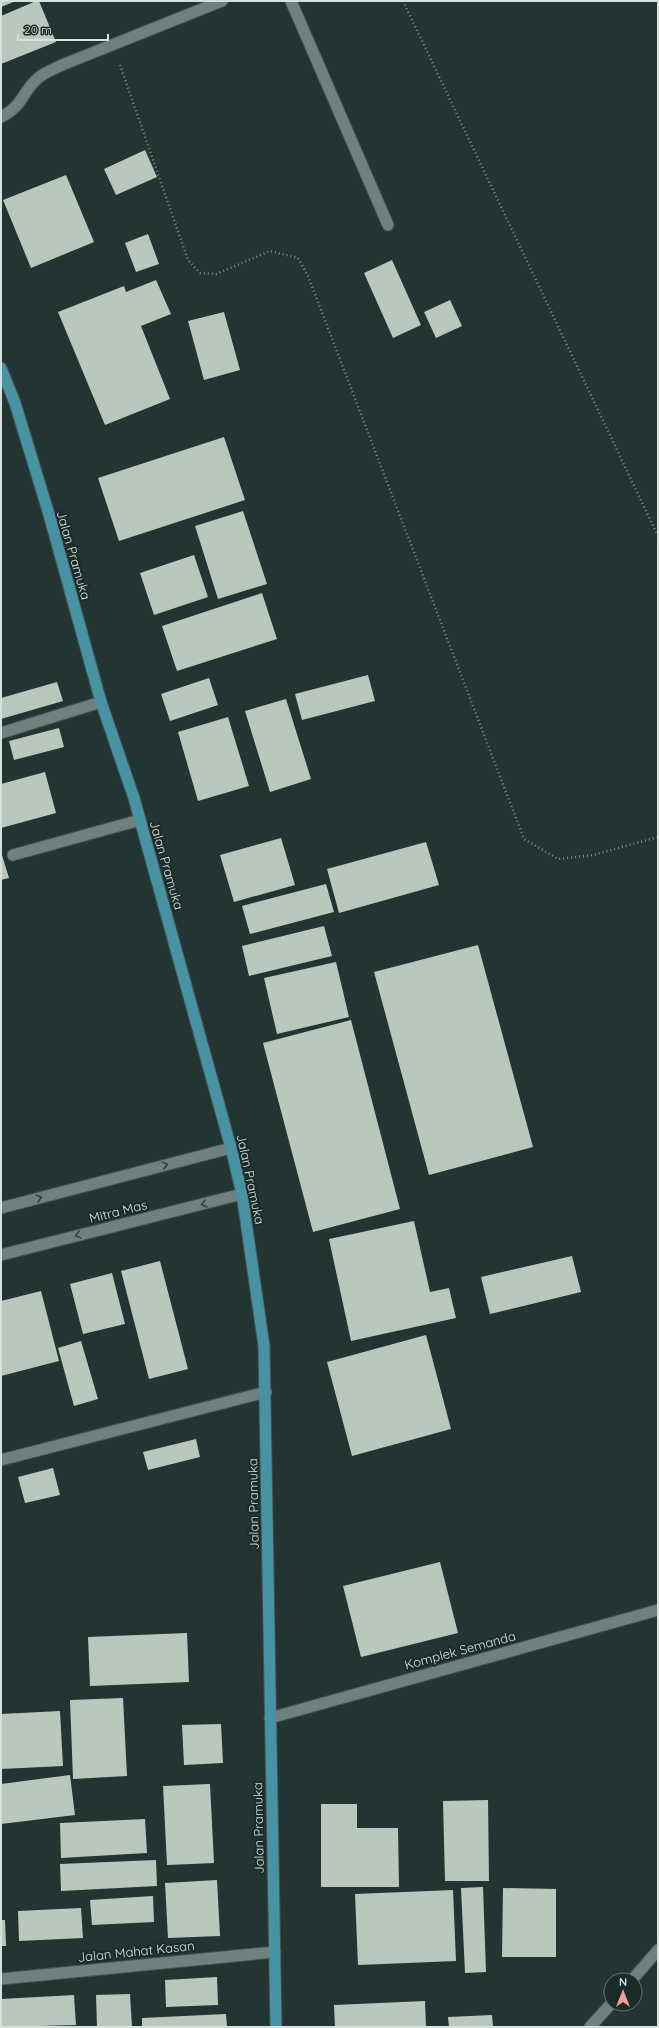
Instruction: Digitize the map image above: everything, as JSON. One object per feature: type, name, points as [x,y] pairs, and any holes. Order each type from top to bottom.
[{"type":"main road","name":"Jalan Pramuka","points":[[1,368],[15,403],[101,702],[140,820],[231,1148],[242,1194],[264,1346],[266,1392],[276,2027]]},
{"type":"street","points":[[1,117],[18,106],[27,90],[38,78],[62,65],[222,1]]},
{"type":"street","points":[[291,1],[388,225]]},
{"type":"street","points":[[1,733],[101,702]]},
{"type":"street","points":[[12,856],[140,820]]},
{"type":"street","points":[[1,1208],[231,1148]]},
{"type":"street","name":"Mitra Mas","points":[[1,1255],[242,1194]]},
{"type":"street","points":[[1,1460],[266,1392]]},
{"type":"street","name":"Komplek Semanda","points":[[270,1718],[658,1610]]},
{"type":"street","points":[[639,1972],[658,1950]]},
{"type":"street","name":"Jalan Mahat Kasan","points":[[1,1979],[275,1952]]},
{"type":"street","points":[[590,2027],[604,2012]]},
{"type":"path","points":[[403,1],[658,536]]},
{"type":"path","points":[[113,45],[188,260],[200,273],[216,274],[270,251],[298,258],[308,276],[524,839],[558,860],[593,854],[658,836]]},
{"type":"building","points":[[1,1],[16,1],[1,7]]},
{"type":"building","points":[[39,1],[56,42],[1,64],[1,16]]},
{"type":"building","points":[[145,150],[157,177],[116,195],[104,169]]},
{"type":"building","points":[[66,175],[94,242],[31,268],[3,200]]},
{"type":"building","points":[[148,234],[159,264],[136,272],[125,243]]},
{"type":"building","points":[[392,260],[421,325],[393,338],[364,273]]},
{"type":"building","points":[[156,280],[171,314],[141,326],[170,399],[105,425],[58,312],[124,286],[126,292]]},
{"type":"building","points":[[450,300],[462,326],[436,338],[424,312]]},
{"type":"building","points":[[224,312],[240,370],[204,380],[188,321]]},
{"type":"building","points":[[224,437],[245,500],[119,541],[98,478]]},
{"type":"building","points":[[243,511],[267,584],[218,599],[195,526]]},
{"type":"building","points":[[194,555],[208,597],[154,615],[140,573]]},
{"type":"building","points":[[262,593],[277,639],[177,671],[162,626]]},
{"type":"building","points":[[368,675],[375,701],[302,720],[295,694]]},
{"type":"building","points":[[209,678],[218,705],[170,721],[161,694]]},
{"type":"building","points":[[57,682],[63,701],[1,719],[1,698]]},
{"type":"building","points":[[286,699],[311,779],[270,792],[245,711]]},
{"type":"building","points":[[228,717],[249,786],[198,801],[178,732]]},
{"type":"building","points":[[59,728],[64,747],[14,760],[9,741]]},
{"type":"building","points":[[45,772],[56,813],[1,828],[1,784]]},
{"type":"building","points":[[281,838],[295,885],[234,902],[220,855]]},
{"type":"building","points":[[426,842],[439,885],[339,913],[327,869]]},
{"type":"building","points":[[1,852],[9,878],[1,880]]},
{"type":"building","points":[[326,884],[334,912],[250,934],[242,906]]},
{"type":"building","points":[[324,926],[332,956],[249,976],[242,946]]},
{"type":"building","points":[[478,945],[533,1147],[429,1175],[374,972]]},
{"type":"building","points":[[336,962],[349,1017],[277,1034],[264,978]]},
{"type":"building","points":[[351,1020],[400,1209],[313,1232],[263,1043]]},
{"type":"building","points":[[414,1221],[430,1292],[449,1288],[456,1318],[351,1341],[329,1239]]},
{"type":"building","points":[[572,1256],[581,1292],[490,1314],[481,1277]]},
{"type":"building","points":[[160,1261],[188,1369],[149,1379],[121,1271]]},
{"type":"building","points":[[112,1273],[125,1324],[83,1334],[70,1284]]},
{"type":"building","points":[[41,1291],[59,1361],[1,1376],[1,1301]]},
{"type":"building","points":[[426,1335],[451,1429],[352,1456],[327,1362]]},
{"type":"building","points":[[81,1341],[98,1399],[74,1406],[58,1348]]},
{"type":"building","points":[[196,1439],[200,1457],[148,1470],[143,1452]]},
{"type":"building","points":[[53,1468],[60,1495],[25,1503],[18,1477]]},
{"type":"building","points":[[440,1562],[458,1633],[361,1657],[343,1586]]},
{"type":"building","points":[[187,1633],[189,1682],[90,1686],[88,1637]]},
{"type":"building","points":[[123,1698],[127,1776],[73,1779],[70,1700]]},
{"type":"building","points":[[60,1711],[63,1766],[1,1769],[1,1714]]},
{"type":"building","points":[[221,1724],[223,1763],[184,1765],[182,1725]]},
{"type":"building","points":[[70,1775],[75,1815],[1,1824],[1,1784]]},
{"type":"building","points":[[210,1784],[214,1863],[167,1865],[163,1786]]},
{"type":"building","points":[[488,1800],[489,1881],[445,1881],[443,1801]]},
{"type":"building","points":[[321,1804],[357,1804],[357,1828],[398,1828],[399,1887],[321,1887]]},
{"type":"building","points":[[145,1819],[147,1853],[61,1858],[60,1823]]},
{"type":"building","points":[[156,1860],[157,1886],[61,1891],[60,1864]]},
{"type":"building","points":[[217,1880],[220,1936],[168,1938],[165,1883]]},
{"type":"building","points":[[483,1887],[486,1972],[465,1973],[461,1888]]},
{"type":"building","points":[[503,1888],[556,1889],[556,1957],[502,1957]]},
{"type":"building","points":[[453,1890],[456,1961],[358,1965],[355,1894]]},
{"type":"building","points":[[153,1896],[154,1922],[92,1925],[90,1900]]},
{"type":"building","points":[[81,1908],[83,1938],[19,1941],[18,1911]]},
{"type":"building","points":[[1,1920],[5,1920],[6,1946],[1,1946]]},
{"type":"building","points":[[217,1977],[218,2005],[166,2007],[165,1980]]},
{"type":"building","points":[[130,1994],[132,2027],[97,2027],[96,1995]]},
{"type":"building","points":[[74,1995],[76,2025],[2,2027],[1,1999]]},
{"type":"building","points":[[425,2001],[426,2027],[335,2027],[334,2005]]},
{"type":"building","points":[[226,2014],[227,2027],[142,2027],[142,2018]]},
{"type":"building","points":[[492,2015],[493,2027],[449,2027],[448,2017]]}]
